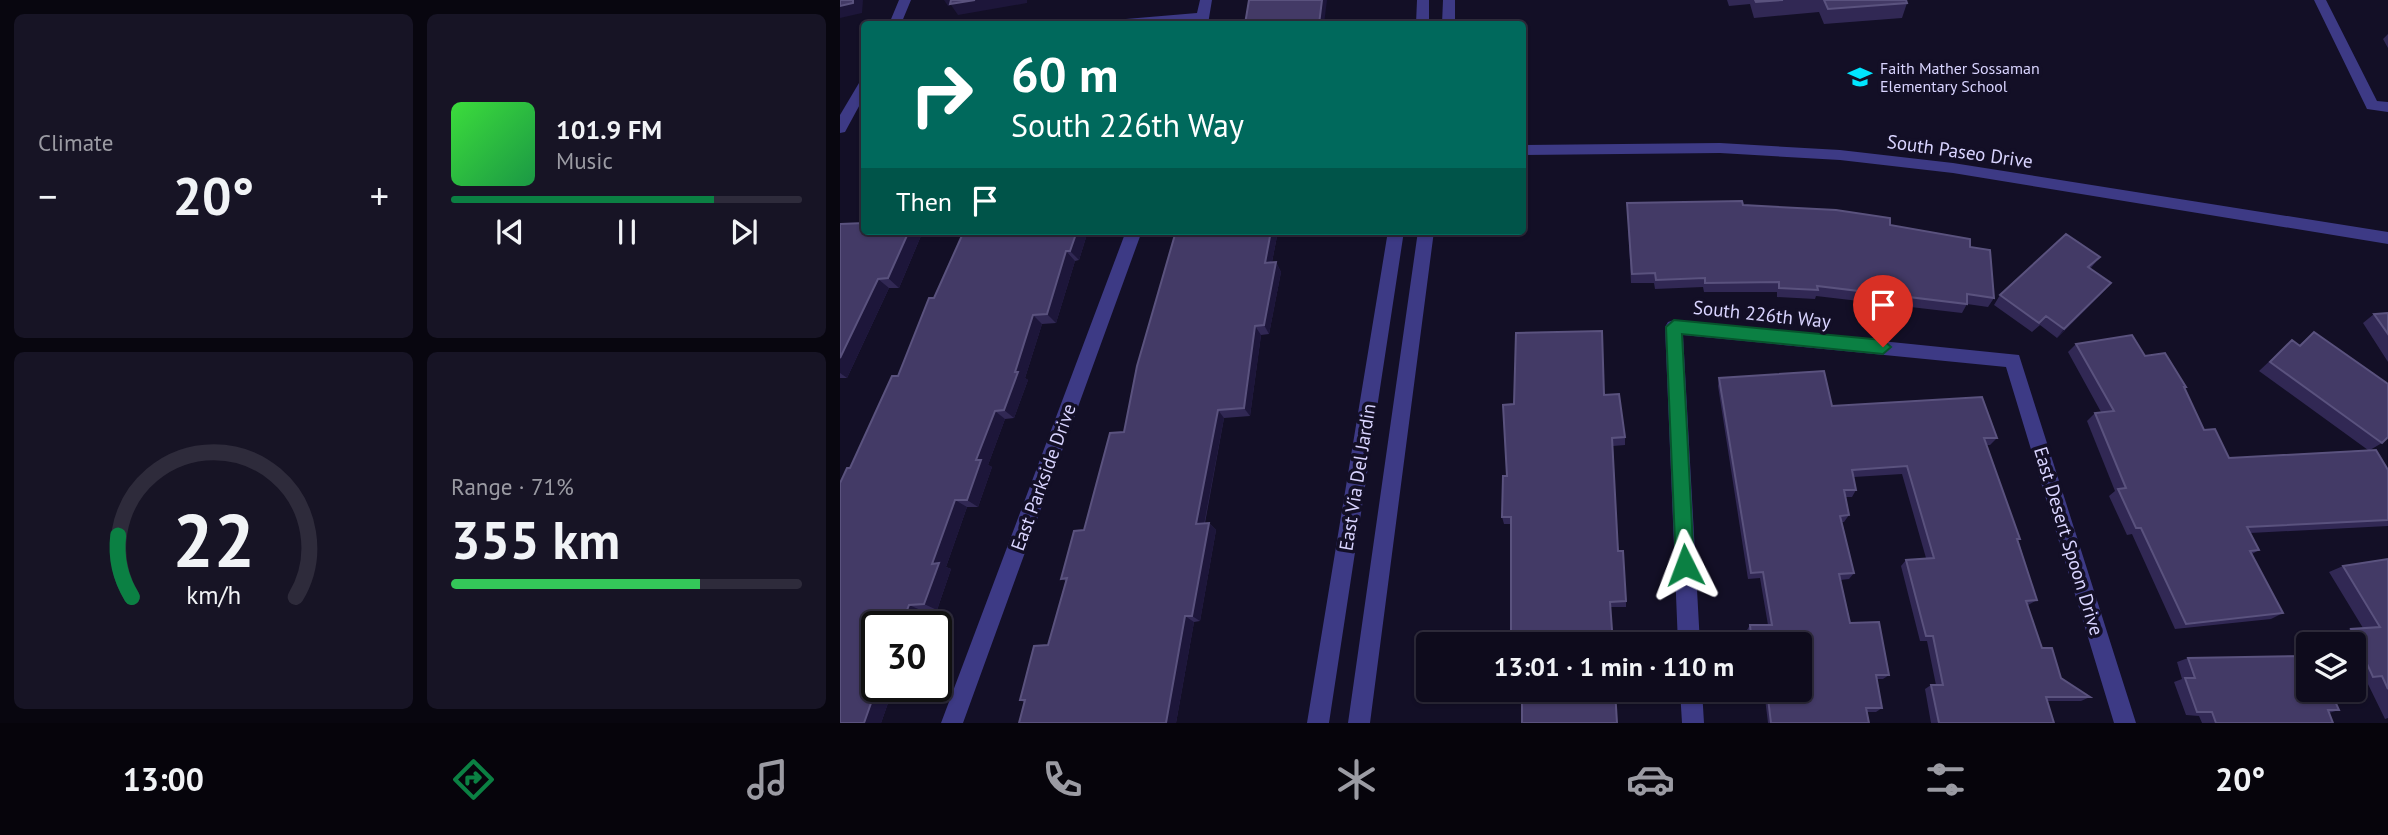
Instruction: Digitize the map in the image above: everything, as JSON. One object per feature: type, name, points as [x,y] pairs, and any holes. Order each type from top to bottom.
[{"type":"street","points":[[896,21],[905,0]]},
{"type":"street","points":[[1203,21],[1206,0]]},
{"type":"street","points":[[1423,0],[1423,21]]},
{"type":"street","points":[[1449,0],[1449,21]]},
{"type":"street","points":[[2320,0],[2372,106],[2388,107]]},
{"type":"street","points":[[840,128],[861,91]]},
{"type":"street","name":"South Paseo Drive","points":[[1526,150],[1720,148],[1840,155],[1953,168],[2388,238]]},
{"type":"street","name":"East Parkside Drive","points":[[952,723],[1132,235]]},
{"type":"street","name":"East Via Del Jardin","points":[[1318,723],[1394,235]]},
{"type":"street","name":"East Via Del Jardin","points":[[1359,723],[1425,235]]},
{"type":"street","name":"South 226th Way","points":[[1688,632],[1674,327],[2013,360]]},
{"type":"street","name":"East Desert Spoon Drive","points":[[2013,360],[2125,723]]},
{"type":"street","points":[[1692,702],[1693,723]]},
{"type":"building","points":[[840,0],[853,0],[853,3],[840,6]]},
{"type":"building","points":[[951,0],[975,0],[950,4]]},
{"type":"building","points":[[1249,0],[1322,0],[1319,21],[1246,21]]},
{"type":"building","points":[[1824,0],[1906,0],[1907,3],[1828,9]]},
{"type":"building","points":[[1742,201],[1743,205],[1836,210],[1890,218],[1890,225],[1970,239],[1970,247],[1990,250],[1994,298],[1967,294],[1967,304],[1817,286],[1818,290],[1779,288],[1779,282],[1705,283],[1705,278],[1656,280],[1655,273],[1632,274],[1627,203]]},
{"type":"building","points":[[861,223],[861,235],[907,235],[888,278],[878,279],[840,358],[840,224]]},
{"type":"building","points":[[2066,234],[2100,257],[2088,267],[2111,283],[2064,329],[2046,316],[2039,323],[2000,295]]},
{"type":"building","points":[[962,235],[1076,235],[1070,251],[1066,251],[1047,314],[1033,315],[1015,372],[1018,372],[1004,410],[995,411],[976,460],[981,460],[967,500],[955,500],[932,564],[939,563],[924,604],[909,605],[907,611],[861,611],[861,702],[871,702],[864,723],[840,723],[840,483],[847,468],[850,468],[892,376],[898,376],[929,298],[934,298]]},
{"type":"building","points":[[1175,235],[1270,235],[1265,263],[1276,262],[1264,325],[1255,326],[1244,408],[1218,410],[1196,524],[1209,523],[1192,616],[1185,616],[1166,723],[1019,723],[1025,700],[1020,700],[1034,646],[1048,645],[1067,578],[1061,579],[1074,531],[1084,530],[1110,433],[1124,432],[1137,366]]},
{"type":"building","points":[[2388,313],[2388,334],[2374,314]]},
{"type":"building","points":[[1602,331],[1604,395],[1619,394],[1625,437],[1612,438],[1618,551],[1623,551],[1626,601],[1610,602],[1612,632],[1511,632],[1511,517],[1502,517],[1503,476],[1507,476],[1503,405],[1514,404],[1516,333]]},
{"type":"building","points":[[2314,332],[2388,384],[2388,437],[2382,443],[2270,362],[2292,340],[2300,346]]},
{"type":"building","points":[[2132,335],[2145,356],[2165,353],[2186,387],[2204,430],[2215,429],[2229,458],[2376,450],[2388,470],[2388,520],[2247,527],[2259,550],[2250,551],[2283,613],[2186,624],[2141,528],[2136,528],[2118,489],[2126,488],[2095,413],[2114,411],[2076,344]]},
{"type":"building","points":[[1824,371],[1832,406],[1982,397],[1997,438],[1984,438],[2020,539],[2017,539],[2037,600],[2026,601],[2042,648],[2052,648],[2061,678],[2090,697],[2046,697],[2054,723],[1939,723],[1931,685],[1943,685],[1933,636],[1926,636],[1906,560],[1934,558],[1907,466],[1852,470],[1856,490],[1844,490],[1849,515],[1840,516],[1854,573],[1839,574],[1850,623],[1879,622],[1889,675],[1876,675],[1882,708],[1866,708],[1869,723],[1771,723],[1768,702],[1812,702],[1812,632],[1751,632],[1750,625],[1772,625],[1763,572],[1751,573],[1719,378]]},
{"type":"building","points":[[2388,559],[2388,689],[2382,676],[2373,677],[2366,662],[2366,632],[2352,632],[2351,629],[2380,627],[2343,566]]},
{"type":"building","points":[[2296,656],[2296,702],[2335,702],[2339,710],[2328,710],[2333,723],[2216,723],[2212,712],[2197,712],[2185,678],[2195,678],[2188,658]]},
{"type":"building","points":[[1522,702],[1616,702],[1617,723],[1522,723]]},
{"type":"place","name":"Faith Mather Sossaman Elementary School","points":[[1860,77]]},
{"type":"route","points":[[1685,565],[1674,327],[1883,347]]}]
